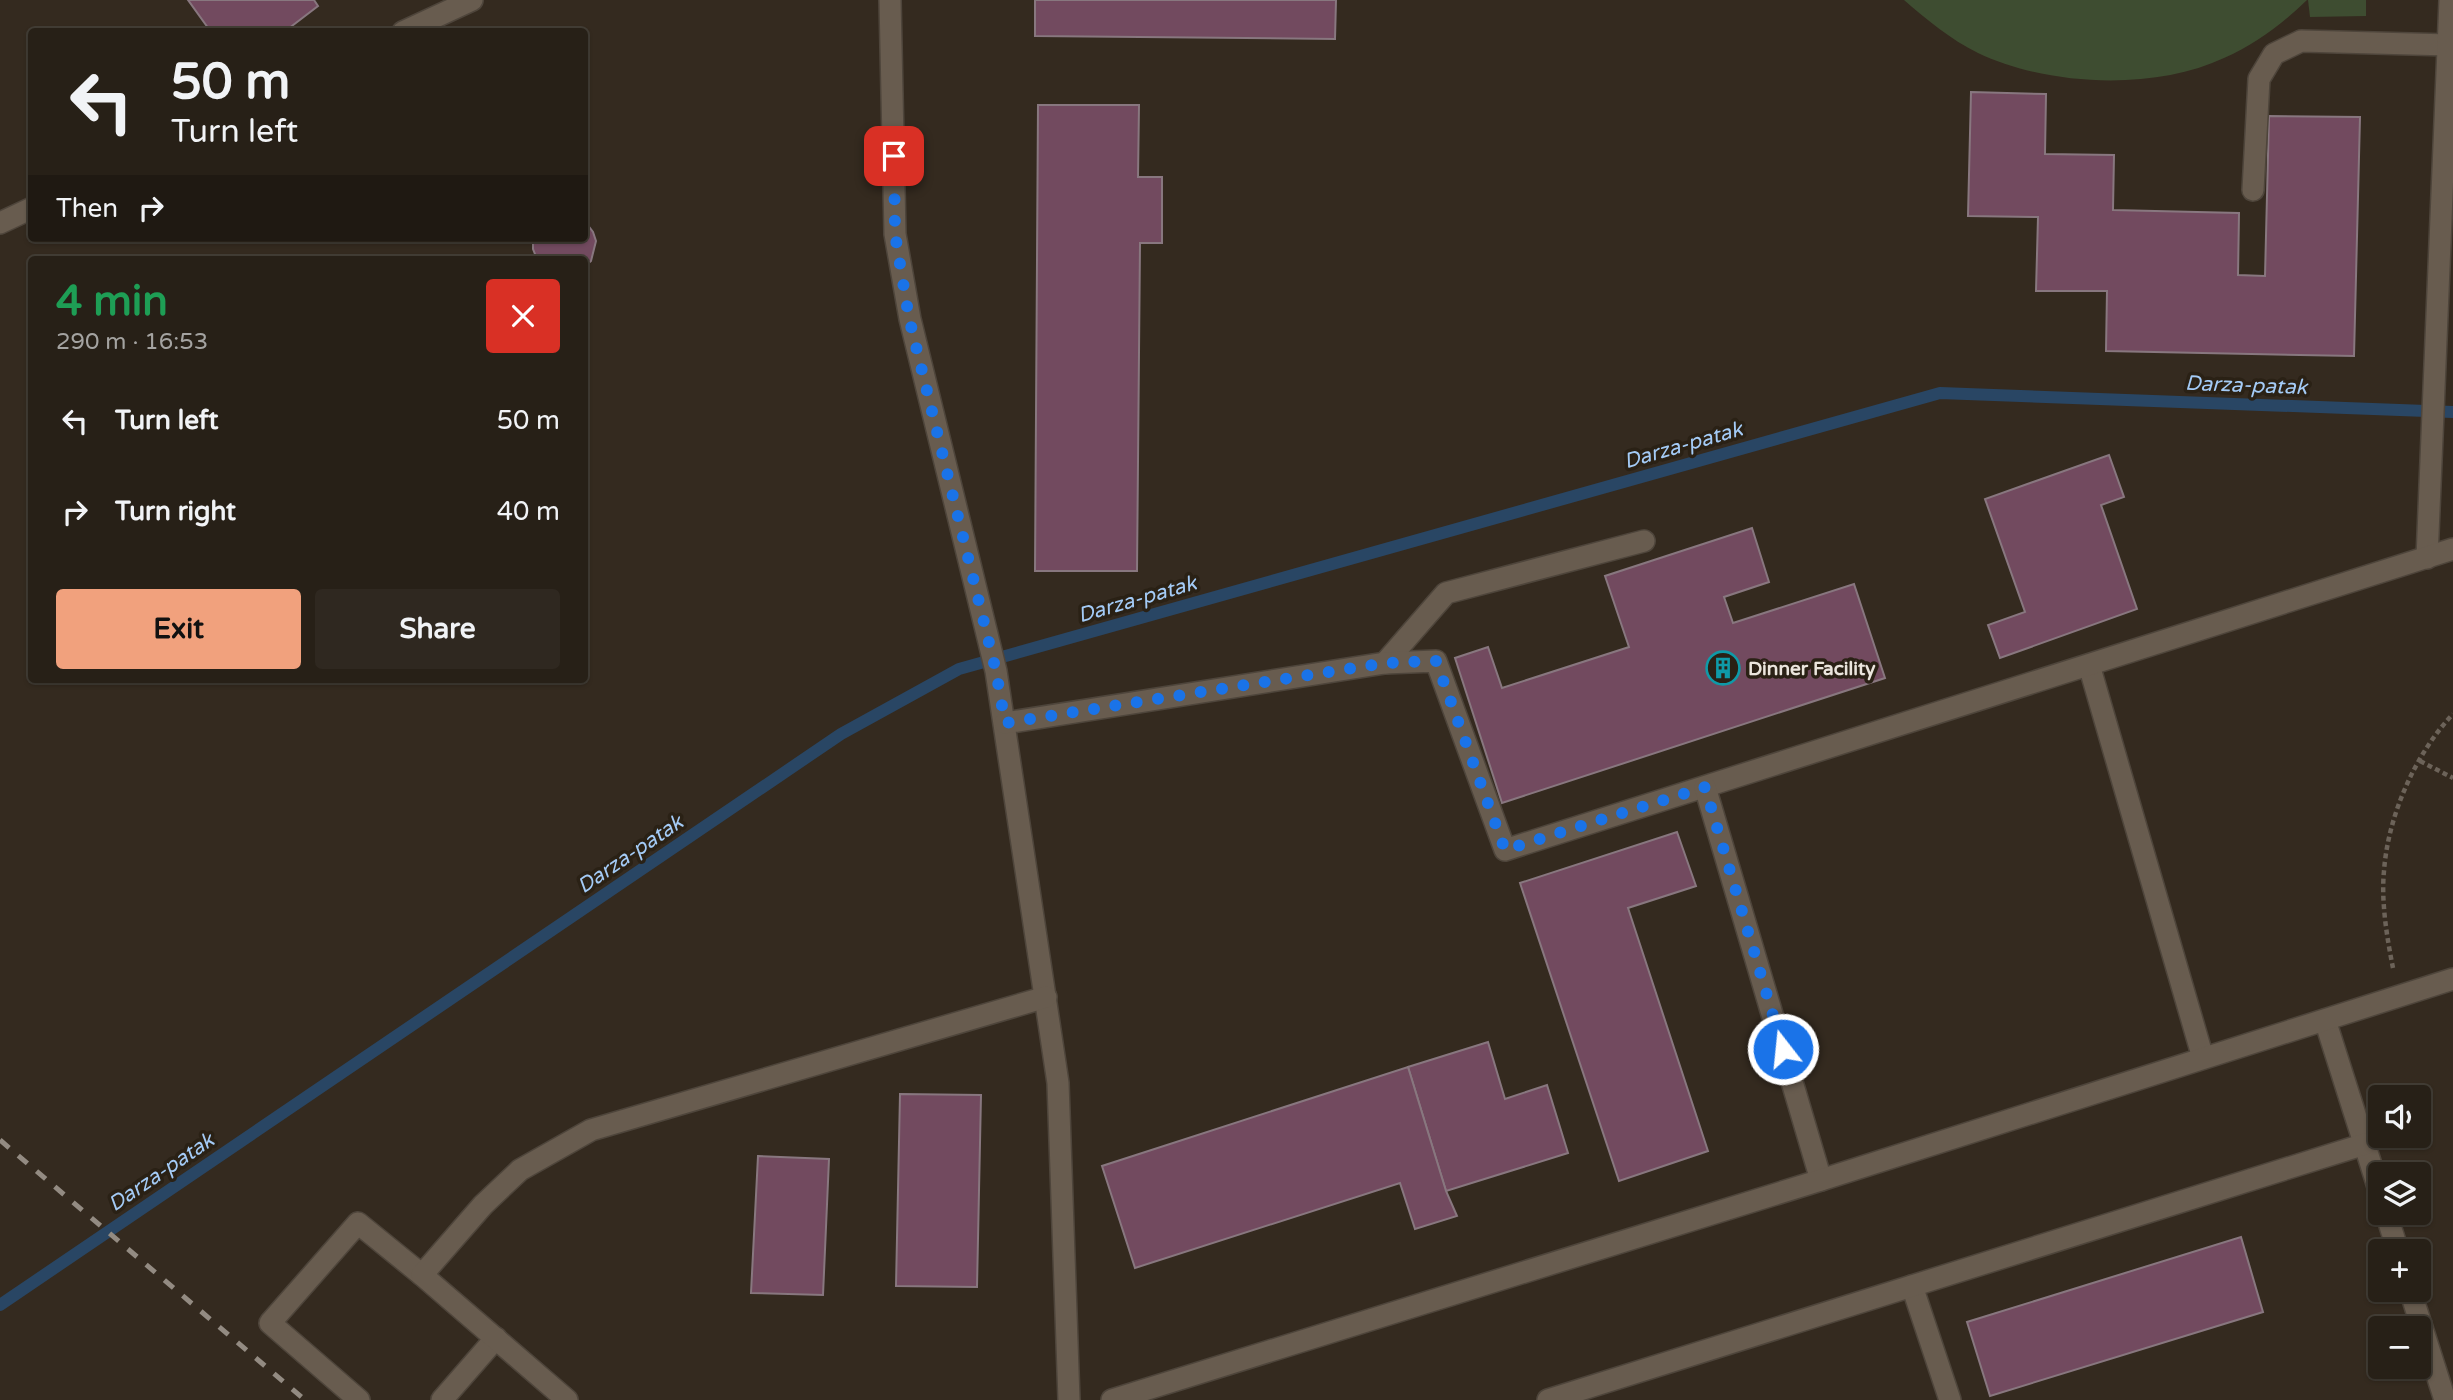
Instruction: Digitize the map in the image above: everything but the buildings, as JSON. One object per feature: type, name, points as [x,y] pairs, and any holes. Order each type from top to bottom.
[{"type":"lane","points":[[412,28],[472,0]]},
{"type":"lane","points":[[890,0],[895,234],[909,318],[996,671],[1058,1083],[1069,1400]]},
{"type":"lane","points":[[2427,558],[2449,135],[2450,0]]},
{"type":"lane","points":[[2253,190],[2259,79],[2274,54],[2301,41],[2449,45]]},
{"type":"lane","points":[[0,223],[28,210]]},
{"type":"lane","points":[[1385,663],[1446,593],[1644,541]]},
{"type":"lane","points":[[1005,723],[1385,663],[1436,661],[1505,850],[2453,550]]},
{"type":"lane","points":[[2089,665],[2203,1058]]},
{"type":"lane","points":[[1705,787],[1821,1180]]},
{"type":"lane","points":[[1112,1400],[1821,1180],[2453,979]]},
{"type":"lane","points":[[422,1275],[483,1205],[520,1170],[591,1130],[1046,997]]},
{"type":"lane","points":[[2325,1020],[2371,1162]]},
{"type":"lane","points":[[1548,1400],[2365,1144]]},
{"type":"lane","points":[[359,1400],[271,1323],[358,1223],[568,1400]]},
{"type":"lane","points":[[1912,1286],[1950,1400]]},
{"type":"lane","points":[[2414,1302],[2445,1400]]},
{"type":"lane","points":[[442,1400],[496,1338]]},
{"type":"path","points":[[2398,997],[2389,951],[2384,873],[2387,841],[2399,803],[2420,761],[2453,714]]},
{"type":"path","points":[[2420,761],[2453,778]]},
{"type":"green space","points":[[1904,0],[2307,0],[2268,33],[2224,58],[2196,69],[2134,80],[2101,80],[2036,72],[1978,53],[1939,29]]},
{"type":"green space","points":[[2308,0],[2366,0],[2366,16],[2310,17]]},
{"type":"waterway","name":"Darza-patak","points":[[0,1305],[841,734],[959,669],[1940,393],[2453,412]]},
{"type":"railway","points":[[0,1140],[305,1400]]},
{"type":"place","name":"Dinner Facility","points":[[1723,668]]},
{"type":"route","points":[[894,156],[895,234],[909,318],[996,671],[1005,723],[1385,663],[1436,661],[1505,850],[1705,787],[1783,1049]]}]
